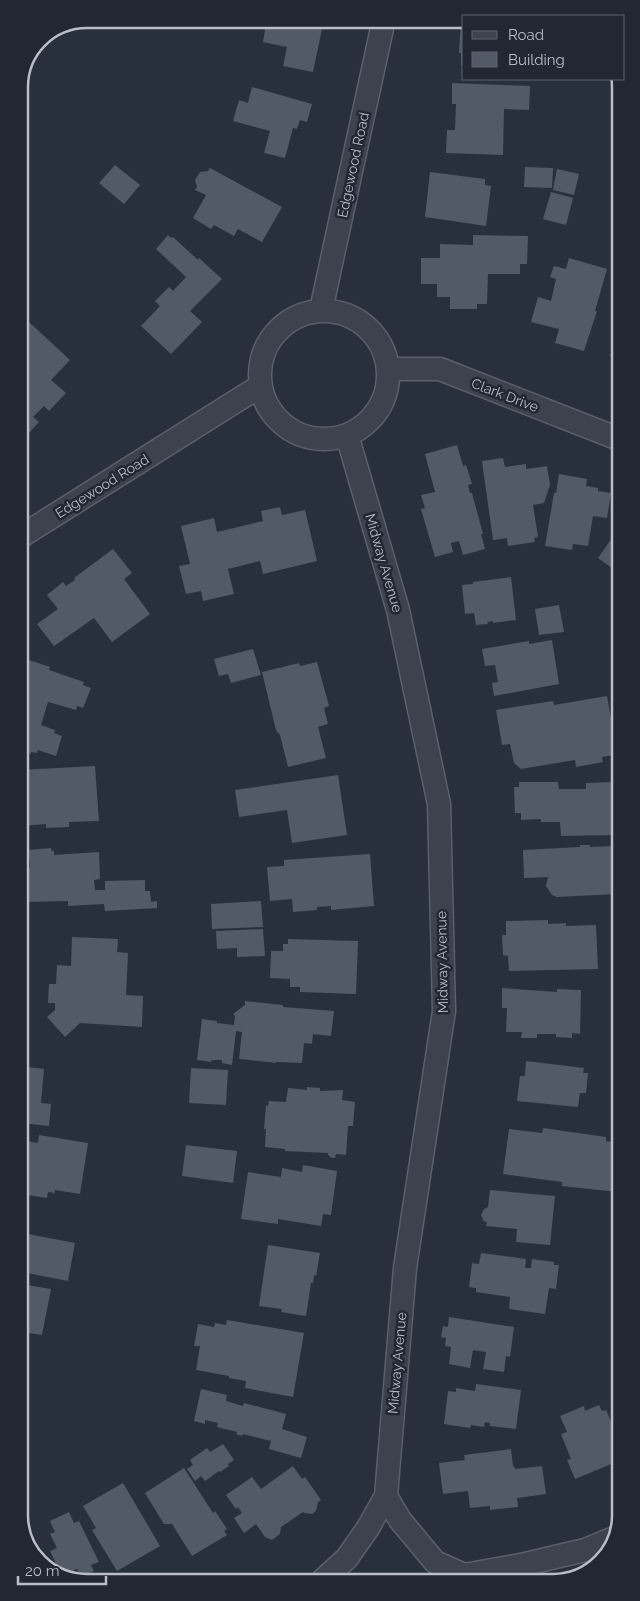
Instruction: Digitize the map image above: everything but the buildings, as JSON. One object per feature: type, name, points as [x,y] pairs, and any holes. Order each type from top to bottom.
[{"type":"street","name":"Edgewood Road","points":[[321,310],[382,28]]},
{"type":"street","points":[[321,310],[341,313],[359,321],[373,333],[384,350],[388,369],[387,390],[379,409],[365,425],[347,435],[328,439],[310,437],[292,431],[277,419],[266,404],[260,386],[260,364],[267,344],[281,326],[300,315],[321,310]]},
{"type":"street","name":"Clark Drive","points":[[388,369],[440,370],[612,436]]},
{"type":"street","name":"Edgewood Road","points":[[28,532],[260,386]]},
{"type":"street","name":"Midway Avenue","points":[[330,1574],[347,1558],[368,1528],[386,1496],[405,1268],[444,1011],[439,804],[398,610],[347,435]]},
{"type":"street","points":[[386,1496],[400,1520],[435,1562],[451,1574]]},
{"type":"street","points":[[477,1574],[585,1550],[606,1541]]}]
